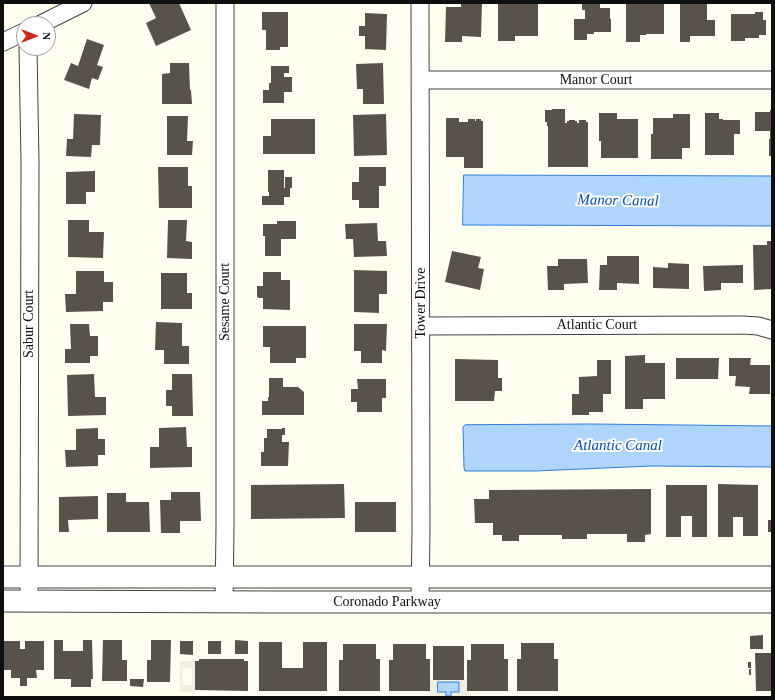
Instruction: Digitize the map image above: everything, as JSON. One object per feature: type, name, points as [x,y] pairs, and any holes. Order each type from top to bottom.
[{"type":"street","points":[[56,16],[83,3]]},
{"type":"street","name":"Sesame Court","points":[[224,602],[225,3]]},
{"type":"street","name":"Tower Drive","points":[[420,3],[422,326],[422,529],[420,602]]},
{"type":"street","points":[[3,42],[16,36]]},
{"type":"street","name":"Sabur Court","points":[[28,56],[30,162],[29,601]]},
{"type":"street","name":"Manor Court","points":[[420,80],[772,80]]},
{"type":"street","name":"Atlantic Court","points":[[422,326],[743,325],[758,326],[772,330]]},
{"type":"street","name":"Coronado Parkway","points":[[3,577],[772,577]]},
{"type":"street","points":[[719,577],[719,602]]},
{"type":"street","name":"Coronado Parkway","points":[[3,601],[772,602]]},
{"type":"shaded area","points":[[180,661],[195,661],[195,692],[180,692]],"holes":[[[183,667],[192,668],[192,685],[183,685]]]},
{"type":"shaded area","points":[[430,679],[467,679],[467,691],[469,691],[469,697],[429,697]]},
{"type":"water","name":"Manor Canal","points":[[464,175],[772,176],[772,226],[463,225]]},
{"type":"water","name":"Atlantic Canal","points":[[592,424],[772,426],[772,467],[652,466],[535,471],[465,471],[463,427],[465,425]]},
{"type":"water","points":[[438,682],[459,682],[459,692],[451,692],[451,696],[446,696],[446,692],[438,692]]},
{"type":"building","points":[[149,3],[179,3],[191,30],[156,46],[146,23],[156,18]]},
{"type":"building","points":[[461,3],[482,3],[481,37],[462,36],[462,42],[445,42],[446,7],[461,7]]},
{"type":"building","points":[[498,3],[538,3],[538,36],[515,36],[515,41],[498,41]]},
{"type":"building","points":[[582,3],[600,3],[600,8],[610,8],[611,32],[594,32],[594,34],[587,34],[587,40],[574,40],[574,19],[585,19],[585,10],[582,10]]},
{"type":"building","points":[[626,3],[664,3],[664,34],[640,35],[640,42],[626,42]]},
{"type":"building","points":[[680,3],[707,3],[707,20],[715,20],[715,36],[690,36],[690,42],[680,42]]},
{"type":"building","points":[[262,12],[288,12],[288,47],[280,47],[280,50],[266,50],[266,30],[262,30]]},
{"type":"building","points":[[755,12],[763,12],[763,20],[766,20],[766,35],[759,35],[759,38],[745,38],[745,41],[731,41],[731,14],[755,14]]},
{"type":"building","points":[[365,13],[387,14],[386,50],[365,49],[365,36],[359,36],[359,26],[365,26]]},
{"type":"building","points":[[87,39],[104,45],[97,65],[103,67],[98,80],[92,78],[89,89],[64,80],[71,63],[78,66]]},
{"type":"building","points":[[170,63],[189,63],[192,104],[162,104],[162,74],[170,73]]},
{"type":"building","points":[[383,63],[384,104],[363,104],[363,89],[357,89],[356,64]]},
{"type":"building","points":[[271,66],[289,66],[289,73],[284,73],[284,77],[292,77],[292,92],[284,92],[284,103],[263,103],[263,90],[269,90],[269,83],[271,83]]},
{"type":"building","points":[[565,109],[565,123],[569,120],[575,120],[577,123],[579,123],[579,120],[586,120],[586,122],[588,122],[588,167],[548,167],[548,126],[547,122],[545,122],[545,110]]},
{"type":"building","points":[[770,110],[772,110],[772,156],[769,156],[770,131],[755,131],[755,112],[770,112]]},
{"type":"building","points":[[599,113],[617,113],[617,119],[638,119],[638,158],[601,158],[601,141],[599,141]]},
{"type":"building","points":[[705,113],[719,113],[719,119],[723,120],[740,120],[740,134],[734,134],[734,155],[705,155]]},
{"type":"building","points":[[74,114],[101,115],[100,145],[92,145],[91,157],[66,156],[67,139],[73,139]]},
{"type":"building","points":[[386,114],[387,155],[354,156],[353,115]]},
{"type":"building","points":[[673,114],[690,114],[690,148],[682,148],[682,159],[651,159],[651,134],[653,134],[653,118],[673,118]]},
{"type":"building","points":[[167,116],[188,116],[187,141],[193,141],[192,155],[167,155]]},
{"type":"building","points":[[446,118],[459,118],[459,122],[468,122],[468,119],[475,119],[476,121],[476,119],[481,119],[481,121],[483,121],[483,168],[464,168],[464,157],[446,157]]},
{"type":"building","points":[[271,119],[315,119],[315,154],[263,154],[263,136],[271,136]]},
{"type":"building","points":[[158,167],[188,167],[188,186],[192,186],[192,208],[159,208]]},
{"type":"building","points":[[359,167],[386,167],[386,186],[379,186],[379,208],[359,208],[359,200],[352,200],[352,182],[359,182]]},
{"type":"building","points":[[268,170],[284,170],[284,188],[285,177],[292,177],[290,197],[284,197],[284,205],[262,205],[262,196],[269,196]]},
{"type":"building","points":[[95,171],[95,192],[86,192],[86,204],[66,204],[66,172]]},
{"type":"building","points":[[68,220],[89,220],[89,232],[104,232],[103,258],[68,257]]},
{"type":"building","points":[[168,220],[187,220],[186,241],[192,242],[192,259],[167,258]]},
{"type":"building","points":[[277,221],[296,221],[296,239],[281,239],[281,256],[265,256],[265,236],[263,236],[263,224],[277,224]]},
{"type":"building","points":[[377,223],[378,241],[386,241],[387,256],[354,257],[353,239],[346,239],[345,224]]},
{"type":"building","points":[[767,241],[772,241],[772,289],[754,290],[753,245],[767,245]]},
{"type":"building","points":[[452,251],[481,257],[478,268],[484,269],[480,290],[445,282]]},
{"type":"building","points":[[607,256],[639,256],[639,284],[617,283],[617,290],[599,290],[600,265],[607,265]]},
{"type":"building","points":[[558,259],[587,259],[588,283],[564,284],[564,290],[548,290],[547,266],[558,266]]},
{"type":"building","points":[[668,263],[689,264],[689,289],[653,288],[653,267],[668,268]]},
{"type":"building","points":[[743,265],[743,283],[721,283],[721,290],[704,291],[703,266]]},
{"type":"building","points":[[354,270],[387,271],[387,294],[379,294],[379,313],[354,312]]},
{"type":"building","points":[[76,271],[104,271],[104,282],[113,282],[113,302],[103,302],[103,311],[66,312],[65,294],[76,294]]},
{"type":"building","points":[[263,272],[281,272],[281,280],[290,280],[290,310],[263,309],[263,298],[257,297],[257,286],[263,286]]},
{"type":"building","points":[[161,273],[187,273],[187,293],[192,293],[192,309],[161,309]]},
{"type":"building","points":[[156,322],[182,323],[182,346],[189,346],[189,364],[164,364],[164,350],[155,350]]},
{"type":"building","points":[[70,324],[89,324],[90,336],[98,336],[98,356],[90,356],[90,363],[65,363],[65,349],[71,349]]},
{"type":"building","points":[[354,324],[387,324],[386,351],[382,350],[382,363],[361,363],[361,351],[354,351]]},
{"type":"building","points":[[263,326],[306,326],[306,358],[296,358],[296,363],[270,363],[270,347],[263,347]]},
{"type":"building","points":[[645,355],[645,363],[665,363],[665,399],[643,399],[643,409],[625,409],[625,356]]},
{"type":"building","points":[[676,358],[719,358],[718,379],[676,379]]},
{"type":"building","points":[[729,358],[751,358],[750,365],[770,365],[770,394],[749,394],[750,387],[735,386],[736,376],[729,376]]},
{"type":"building","points":[[455,359],[498,360],[498,378],[502,378],[502,391],[495,391],[494,401],[455,401]]},
{"type":"building","points":[[597,360],[611,360],[611,394],[603,394],[603,412],[589,412],[589,415],[572,415],[572,394],[579,394],[579,377],[597,376]]},
{"type":"building","points":[[94,374],[95,397],[106,397],[106,415],[68,416],[67,375]]},
{"type":"building","points":[[172,374],[192,374],[193,416],[172,416],[172,406],[166,406],[166,390],[172,390]]},
{"type":"building","points":[[269,378],[283,378],[283,387],[298,387],[304,392],[304,415],[262,415],[262,401],[268,401],[269,397]]},
{"type":"building","points":[[357,379],[386,379],[386,398],[382,398],[382,412],[357,412],[357,402],[351,402],[351,389],[358,389]]},
{"type":"building","points":[[186,427],[187,447],[192,447],[192,467],[150,468],[150,447],[159,447],[159,428]]},
{"type":"building","points":[[98,428],[98,439],[105,439],[105,455],[98,455],[98,466],[66,467],[65,450],[76,450],[76,429]]},
{"type":"building","points":[[285,428],[285,435],[282,435],[282,442],[289,442],[288,466],[261,466],[261,452],[264,452],[264,438],[267,438],[267,429]]},
{"type":"building","points":[[344,484],[345,518],[251,519],[251,485]]},
{"type":"building","points":[[718,484],[758,485],[758,536],[743,536],[743,517],[733,517],[733,537],[718,537]]},
{"type":"building","points":[[666,485],[707,485],[707,537],[692,537],[692,516],[681,516],[681,537],[666,537]]},
{"type":"building","points":[[651,489],[651,534],[645,535],[645,542],[627,542],[627,534],[587,534],[587,539],[562,539],[562,535],[519,535],[519,541],[502,541],[502,535],[493,535],[493,523],[475,523],[474,499],[489,499],[489,490]]},
{"type":"building","points":[[171,492],[200,492],[201,521],[180,521],[180,533],[161,533],[160,500],[171,500]]},
{"type":"building","points":[[107,493],[126,493],[126,502],[149,502],[150,532],[107,532]]},
{"type":"building","points":[[98,496],[98,519],[68,520],[69,532],[59,532],[59,497]]},
{"type":"building","points":[[355,502],[396,502],[396,532],[355,532]]},
{"type":"building","points":[[768,520],[772,520],[772,532],[768,532]]},
{"type":"building","points":[[763,635],[763,649],[750,649],[750,636]]},
{"type":"building","points":[[54,640],[63,640],[63,651],[83,651],[83,640],[92,640],[93,679],[91,679],[91,687],[71,687],[71,679],[54,679]]},
{"type":"building","points":[[103,640],[122,640],[122,660],[127,660],[127,681],[102,681]]},
{"type":"building","points":[[151,640],[171,640],[170,682],[147,682],[147,660],[151,660]]},
{"type":"building","points":[[235,640],[248,641],[248,654],[235,654]]},
{"type":"building","points":[[3,641],[20,641],[20,649],[25,649],[25,641],[44,641],[44,670],[36,670],[37,678],[27,678],[27,686],[20,686],[20,678],[11,678],[11,670],[3,670]]},
{"type":"building","points":[[180,641],[193,641],[193,655],[180,654]]},
{"type":"building","points":[[208,641],[221,641],[221,654],[208,654]]},
{"type":"building","points":[[259,642],[282,642],[282,668],[303,668],[303,642],[327,642],[327,691],[259,691]]},
{"type":"building","points":[[521,643],[554,643],[554,659],[558,659],[558,691],[517,691],[517,659],[521,659]]},
{"type":"building","points":[[343,644],[376,644],[376,659],[380,659],[380,691],[339,691],[339,660],[343,660]]},
{"type":"building","points":[[393,644],[426,644],[426,659],[430,659],[430,691],[389,691],[389,660],[393,660]]},
{"type":"building","points":[[471,644],[504,644],[504,659],[508,659],[508,691],[467,691],[467,660],[471,660]]},
{"type":"building","points":[[433,646],[464,646],[464,680],[433,680]]},
{"type":"building","points":[[755,653],[772,653],[772,691],[756,691]]},
{"type":"building","points":[[199,659],[244,659],[244,661],[248,661],[248,691],[195,690],[195,661],[199,661]]},
{"type":"building","points":[[748,662],[751,662],[751,668],[748,668]]},
{"type":"building","points":[[749,669],[751,669],[751,675],[749,675]]},
{"type":"building","points":[[130,679],[144,679],[143,687],[130,686]]}]
